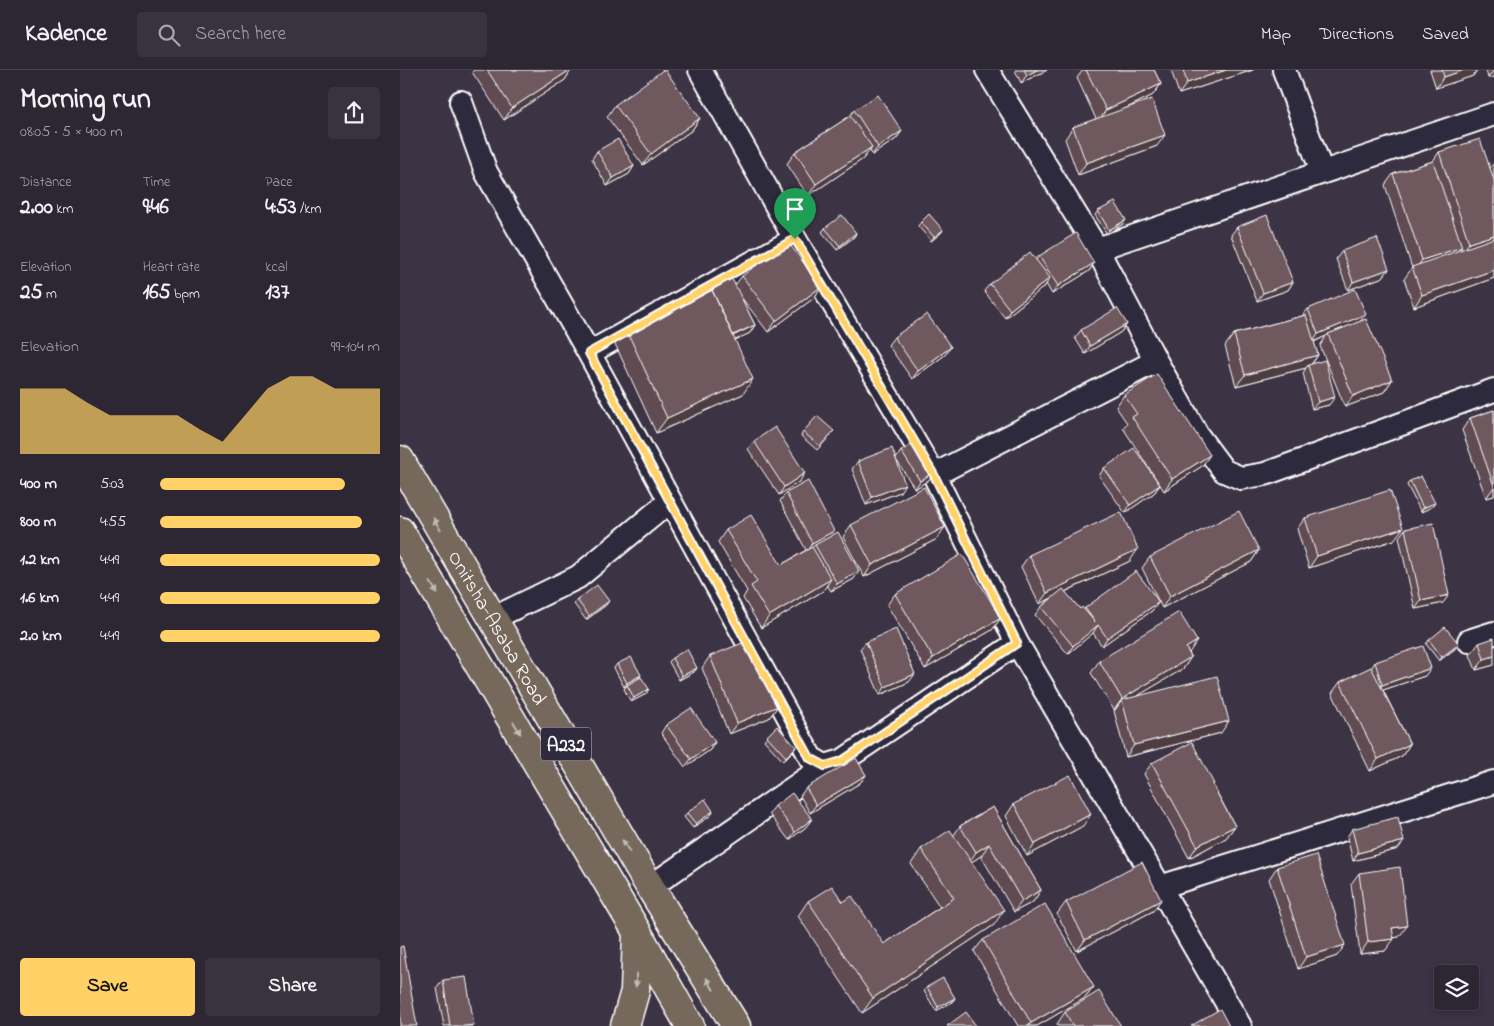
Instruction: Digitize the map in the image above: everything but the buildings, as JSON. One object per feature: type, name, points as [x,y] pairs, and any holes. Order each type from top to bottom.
[{"type":"highway","name":"Onitsha-Asaba Road","points":[[400,460],[650,887],[736,1026]]},
{"type":"highway","name":"A232","points":[[400,531],[638,932],[690,1026]]},
{"type":"highway","points":[[625,1026],[635,991],[638,932]]},
{"type":"street","points":[[700,70],[795,239],[934,475],[1017,643],[1240,1026]]},
{"type":"street","points":[[987,70],[1096,249],[1198,436],[1224,471],[1241,478],[1265,474],[1494,390]]},
{"type":"street","points":[[1284,70],[1322,172]]},
{"type":"street","points":[[461,102],[486,172],[589,353],[810,758],[825,766]]},
{"type":"street","points":[[1096,249],[1494,114]]},
{"type":"street","points":[[589,353],[795,239]]},
{"type":"street","points":[[934,475],[1156,361]]},
{"type":"street","points":[[492,619],[578,577],[670,501]]},
{"type":"street","points":[[1469,641],[1494,633]]},
{"type":"street","points":[[650,887],[825,766],[842,761],[1017,643]]},
{"type":"street","points":[[1160,887],[1494,782]]},
{"type":"route","points":[[795,239],[934,475],[1017,643],[842,761],[825,766],[810,758],[589,353],[795,239]]}]
